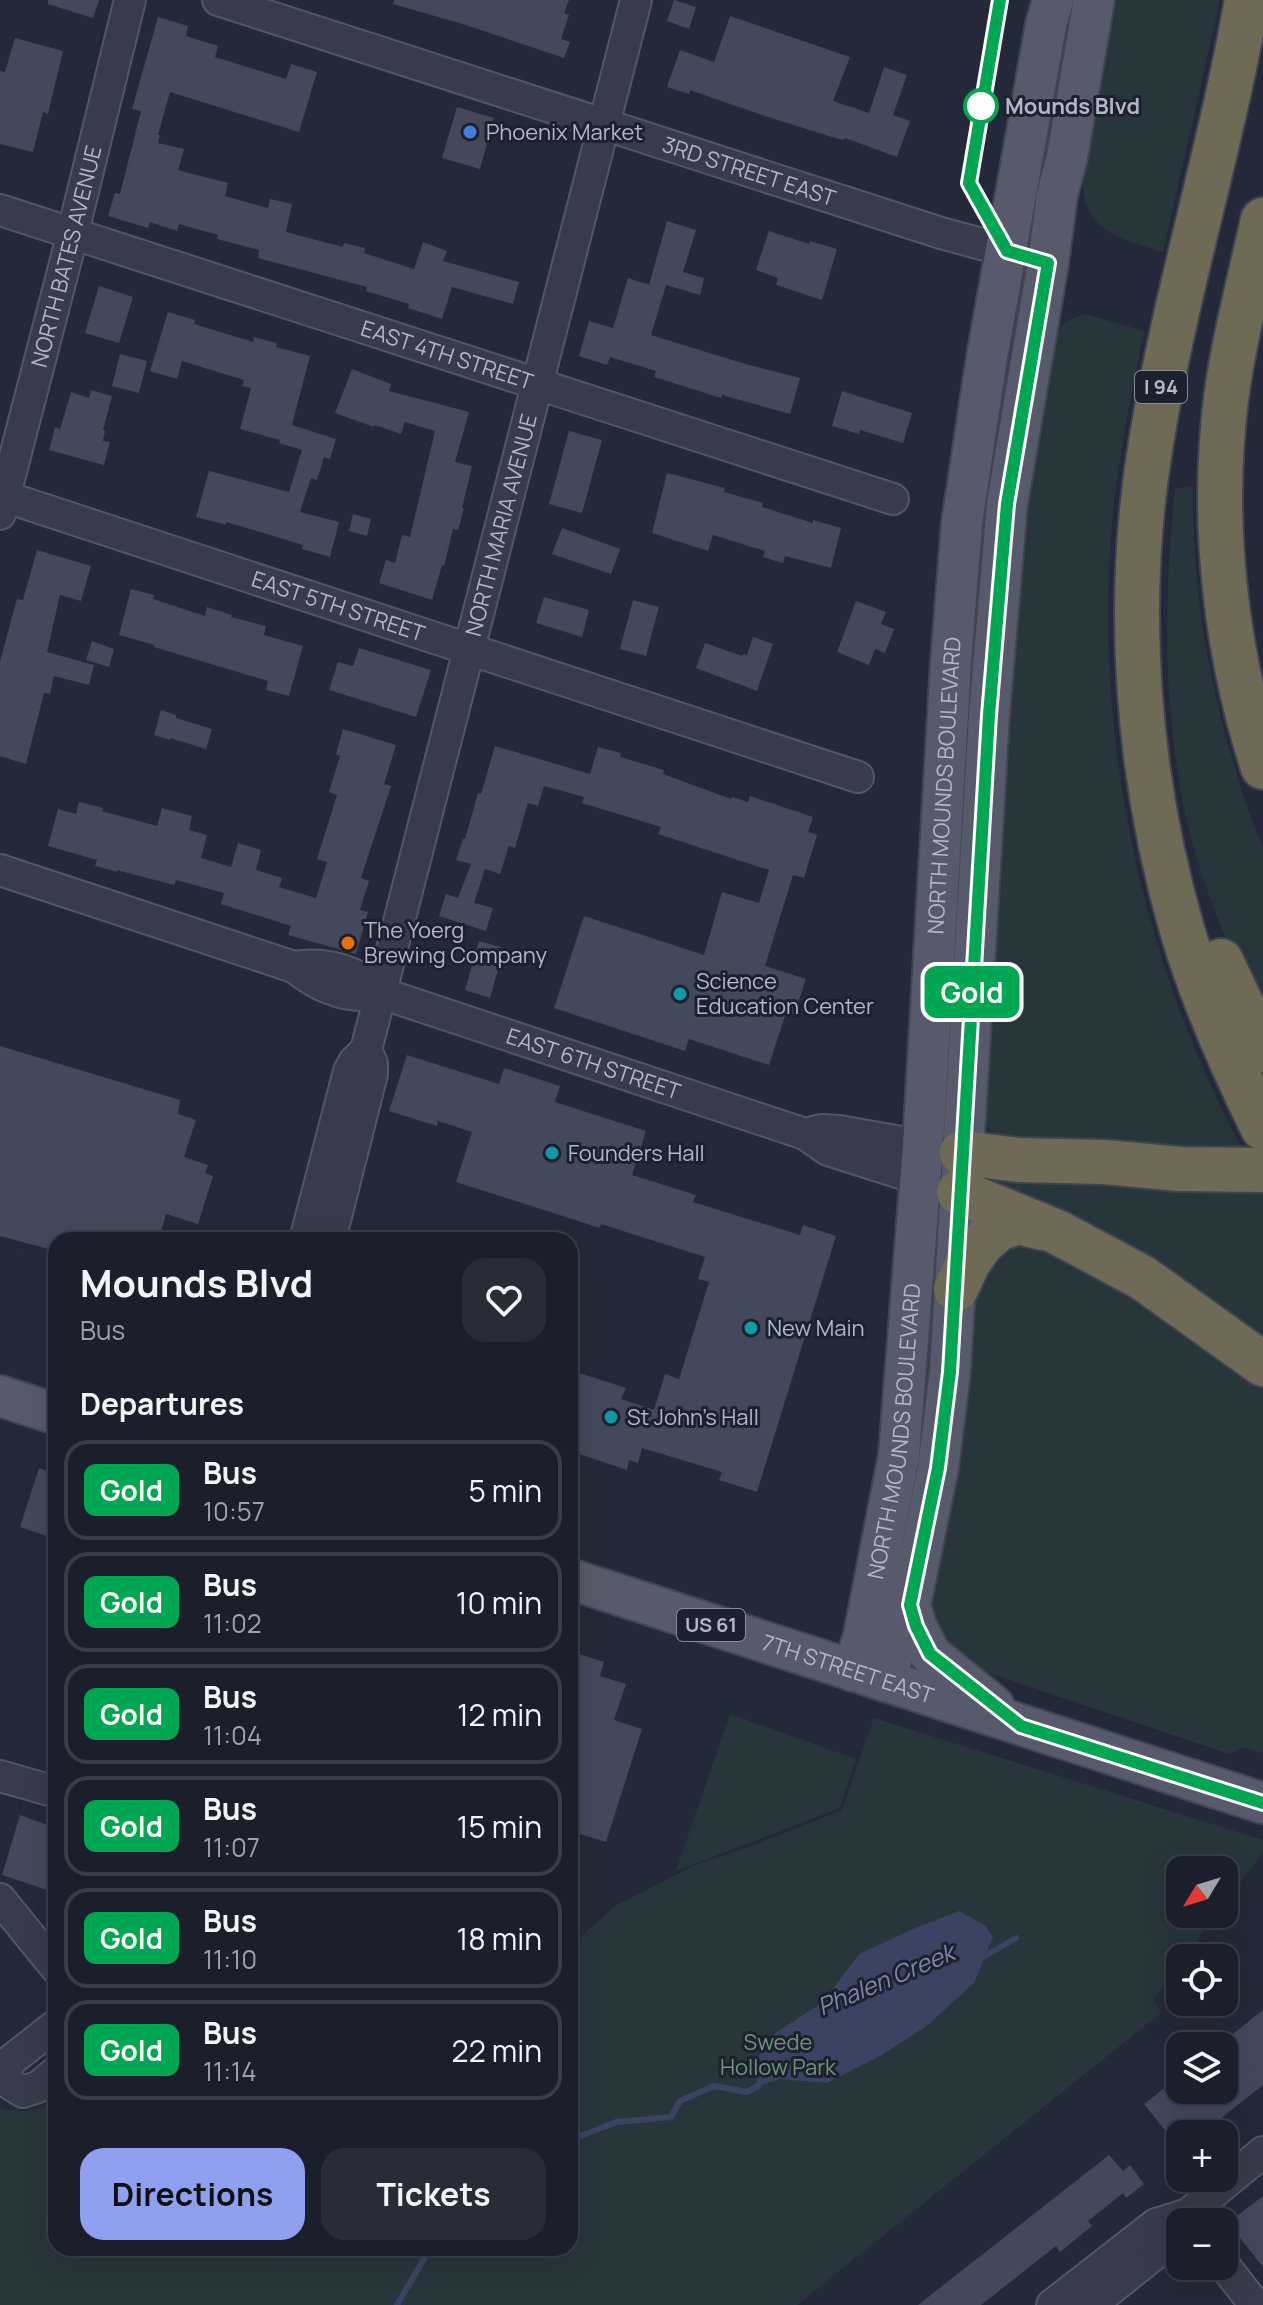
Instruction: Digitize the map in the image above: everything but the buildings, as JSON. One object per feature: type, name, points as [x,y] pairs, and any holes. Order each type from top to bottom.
[{"type":"highway","name":"I 94","points":[[1247,0],[1159,399],[1147,472],[1137,610],[1143,726],[1162,851],[1184,935],[1218,1030],[1263,1128]]},
{"type":"highway","points":[[1263,220],[1230,373],[1221,495],[1222,545],[1232,639],[1252,733],[1263,767]]},
{"type":"highway","points":[[1150,780],[1216,950],[1263,1050]]},
{"type":"highway","points":[[941,1167],[1018,1160],[1263,1170]]},
{"type":"highway","points":[[941,1167],[1143,1278],[1263,1364]]},
{"type":"highway","points":[[956,1289],[981,1244],[998,1229],[1018,1222],[1057,1232]]},
{"type":"main road","name":"NORTH MOUNDS BOULEVARD","points":[[868,1676],[910,1605],[938,1468],[950,1372],[956,1289],[941,1167],[950,676],[962,523],[987,357],[1053,0]]},
{"type":"main road","name":"NORTH MOUNDS BOULEVARD","points":[[868,1676],[864,1635],[899,1455],[941,1167],[989,715],[1007,504],[1057,195],[1067,157],[1094,0]]},
{"type":"main road","points":[[1007,251],[1048,263]]},
{"type":"main road","points":[[0,1396],[48,1411]]},
{"type":"main road","name":"7TH STREET EAST","points":[[578,1582],[1263,1803]]},
{"type":"main road","points":[[910,1605],[930,1654],[1021,1726]]},
{"type":"street","name":"NORTH BATES AVENUE","points":[[1,502],[130,0]]},
{"type":"street","name":"3RD STREET EAST","points":[[218,0],[941,233],[1007,251]]},
{"type":"street","name":"NORTH MARIA AVENUE","points":[[307,1232],[349,1071],[366,1050],[636,0]]},
{"type":"street","name":"EAST 4TH STREET","points":[[0,210],[893,499]]},
{"type":"street","name":"EAST 5TH STREET","points":[[1,502],[470,648],[858,777]]},
{"type":"street","name":"EAST 6TH STREET","points":[[0,870],[294,967],[316,983],[342,993],[364,996],[381,993],[805,1134],[821,1130],[839,1131],[941,1167]]},
{"type":"street","name":"NORTH MARIA AVENUE","points":[[332,1232],[372,1074],[372,1063],[366,1050]]},
{"type":"street","points":[[0,1776],[48,1790]]},
{"type":"street","points":[[0,1899],[48,1958]]},
{"type":"street","points":[[48,2031],[10,2061],[5,2073],[10,2084],[23,2092],[38,2087],[48,2079]]},
{"type":"street","points":[[1201,2208],[1263,2152]]},
{"type":"street","points":[[1052,2305],[1156,2224],[1166,2223]]},
{"type":"street","points":[[1091,2305],[1166,2245]]},
{"type":"street","points":[[1236,2280],[1255,2305]]},
{"type":"green space","points":[[1115,0],[1220,0],[1163,252],[1106,229],[1088,209],[1084,194],[1083,176]]},
{"type":"green space","points":[[1086,314],[1144,331],[1121,451],[1112,523],[1108,603],[1110,683],[1118,763],[1132,843],[1151,921],[1175,998],[1205,1073],[1240,1145],[1223,1152],[997,1139],[984,1123],[997,820],[1004,815],[1024,516],[1051,338],[1066,322]]},
{"type":"green space","points":[[1193,486],[1195,554],[1207,655],[1234,766],[1263,847],[1263,1020],[1226,939],[1205,883],[1188,826],[1176,760],[1167,644],[1169,566],[1175,489]]},
{"type":"green space","points":[[979,1175],[1058,1184],[1263,1186],[1263,1343],[980,1186]]},
{"type":"green space","points":[[1032,1240],[1176,1321],[1263,1386],[1263,1753],[1244,1747],[1230,1754],[965,1665],[956,1660],[926,1614],[964,1305],[999,1250]]},
{"type":"green space","points":[[730,1714],[856,1759],[840,1808],[676,1871]]},
{"type":"green space","name":"Swede Hollow Park","points":[[874,1718],[1263,1840],[1263,1852],[1238,1886],[1238,1856],[1166,1856],[1166,1928],[1206,1928],[1194,1944],[1166,1944],[1166,1983],[1153,2000],[1162,2012],[797,2305],[0,2305],[0,2108],[29,2111],[48,2104],[48,2256],[578,2256],[578,1939],[615,1906],[697,1864],[755,1845],[842,1810]]},
{"type":"water","points":[[959,1911],[985,1925],[993,1937],[974,1983],[928,2025],[882,2055],[827,2083],[779,2079],[758,2086],[753,2064],[774,2034],[823,2002],[859,1954]]},
{"type":"waterway","name":"Phalen Creek","points":[[980,1959],[1016,1938]]},
{"type":"waterway","name":"Phalen Creek","points":[[578,2137],[616,2122],[671,2117],[680,2101],[714,2086],[747,2092],[761,2081]]},
{"type":"waterway","name":"Phalen Creek","points":[[397,2305],[426,2256]]},
{"type":"bus line","name":"Gold","points":[[1000,0],[969,183],[1007,251],[1048,263],[1007,504],[989,715],[950,1372],[938,1468],[910,1605],[923,1644],[930,1654],[1021,1726],[1263,1803]]},
{"type":"place","name":"Mounds Blvd","points":[[981,106]]},
{"type":"place","name":"Phoenix Market","points":[[470,132]]},
{"type":"place","name":"The Yoerg Brewing Company","points":[[348,943]]},
{"type":"place","name":"Science Education Center","points":[[680,994]]},
{"type":"place","name":"Founders Hall","points":[[552,1153]]},
{"type":"place","name":"New Main","points":[[751,1328]]},
{"type":"place","name":"St John's Hall","points":[[611,1417]]}]
